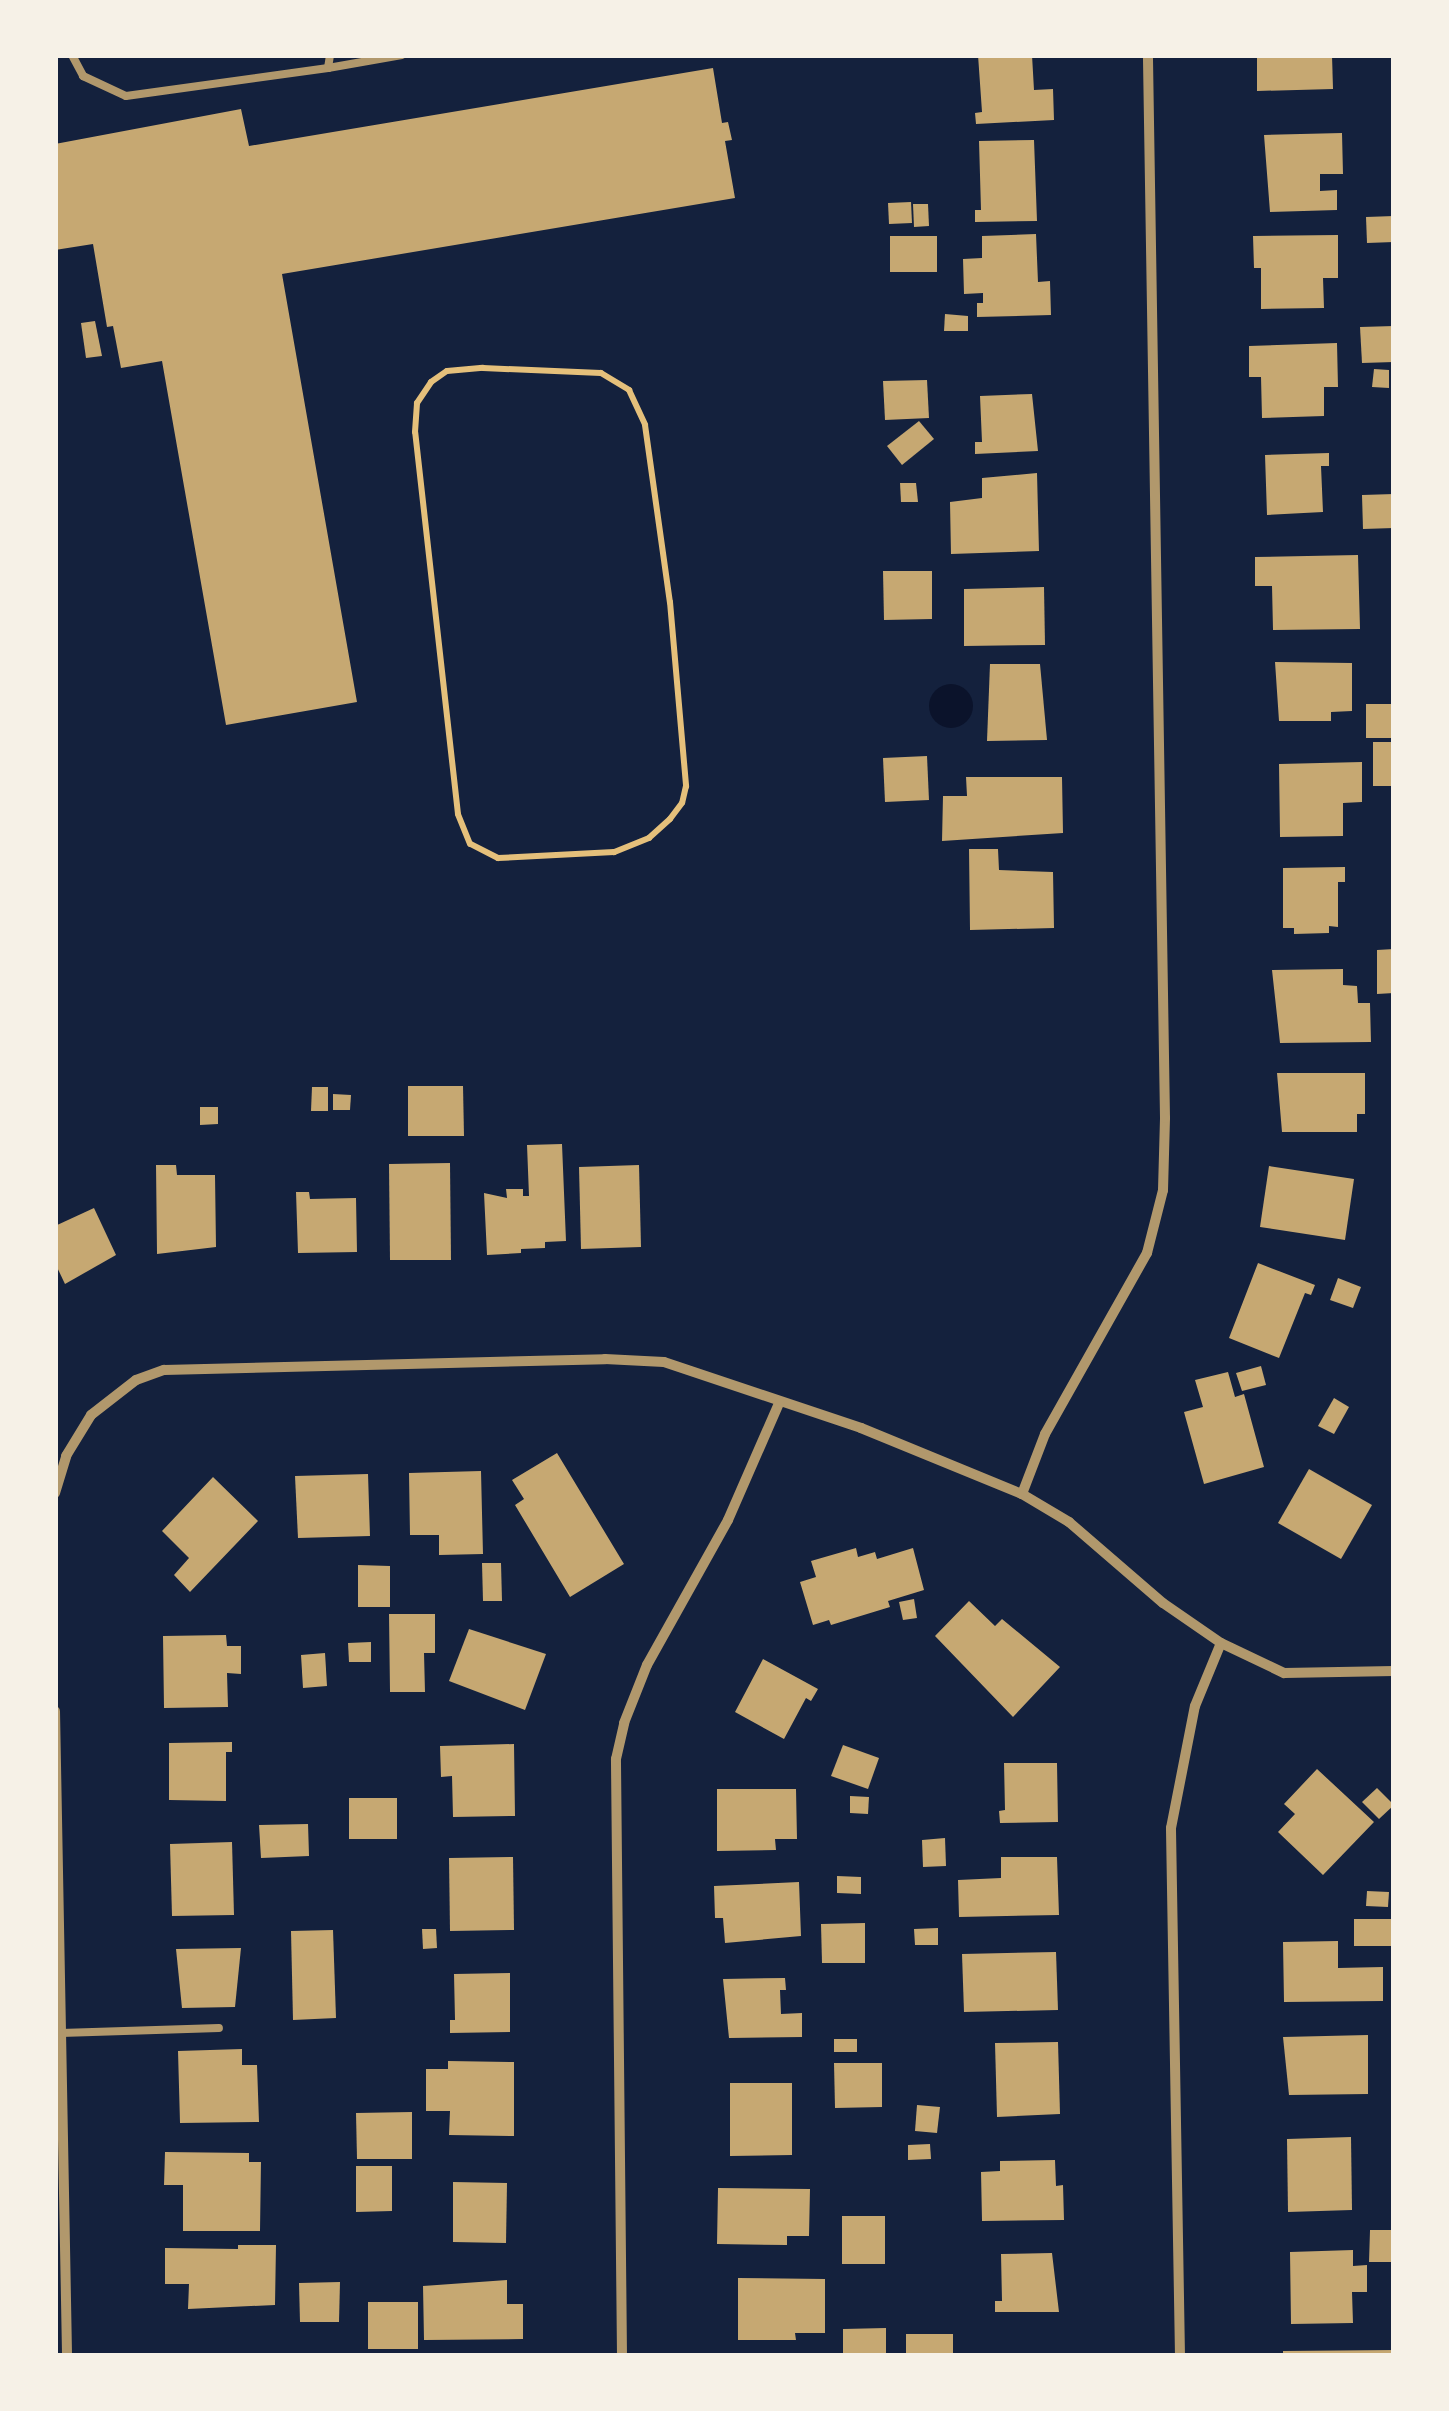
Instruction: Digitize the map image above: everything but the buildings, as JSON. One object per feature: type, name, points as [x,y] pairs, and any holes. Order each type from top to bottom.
[{"type":"street","points":[[1022,1494],[1046,1434],[1147,1253],[1163,1190],[1148,55]]},
{"type":"street","points":[[55,1493],[66,1456],[91,1415],[111,1396],[164,1370],[605,1358],[664,1362],[696,1369],[779,1403],[862,1428],[1022,1494],[1069,1522],[1163,1603],[1221,1643],[1284,1673],[1394,1671]]},
{"type":"street","points":[[622,2356],[616,1759],[624,1723],[647,1666],[728,1520],[779,1403]]},
{"type":"street","points":[[1180,2356],[1171,1828],[1195,1706],[1221,1643]]},
{"type":"street","points":[[55,1711],[67,2356]]},
{"type":"lane","points":[[72,55],[84,76],[126,96],[402,55]]},
{"type":"lane","points":[[328,68],[330,55]]},
{"type":"lane","points":[[61,2032],[220,2028]]},
{"type":"path","points":[[483,368],[601,372],[629,390],[645,425],[658,502],[686,761],[682,803],[649,838],[633,845],[614,852],[516,859],[483,854],[470,844],[458,814],[452,775],[415,432],[418,403],[431,382],[447,371],[483,368]]},
{"type":"water","points":[[951,684],[967,690],[973,706],[967,722],[951,728],[935,722],[929,706],[935,690]]}]
